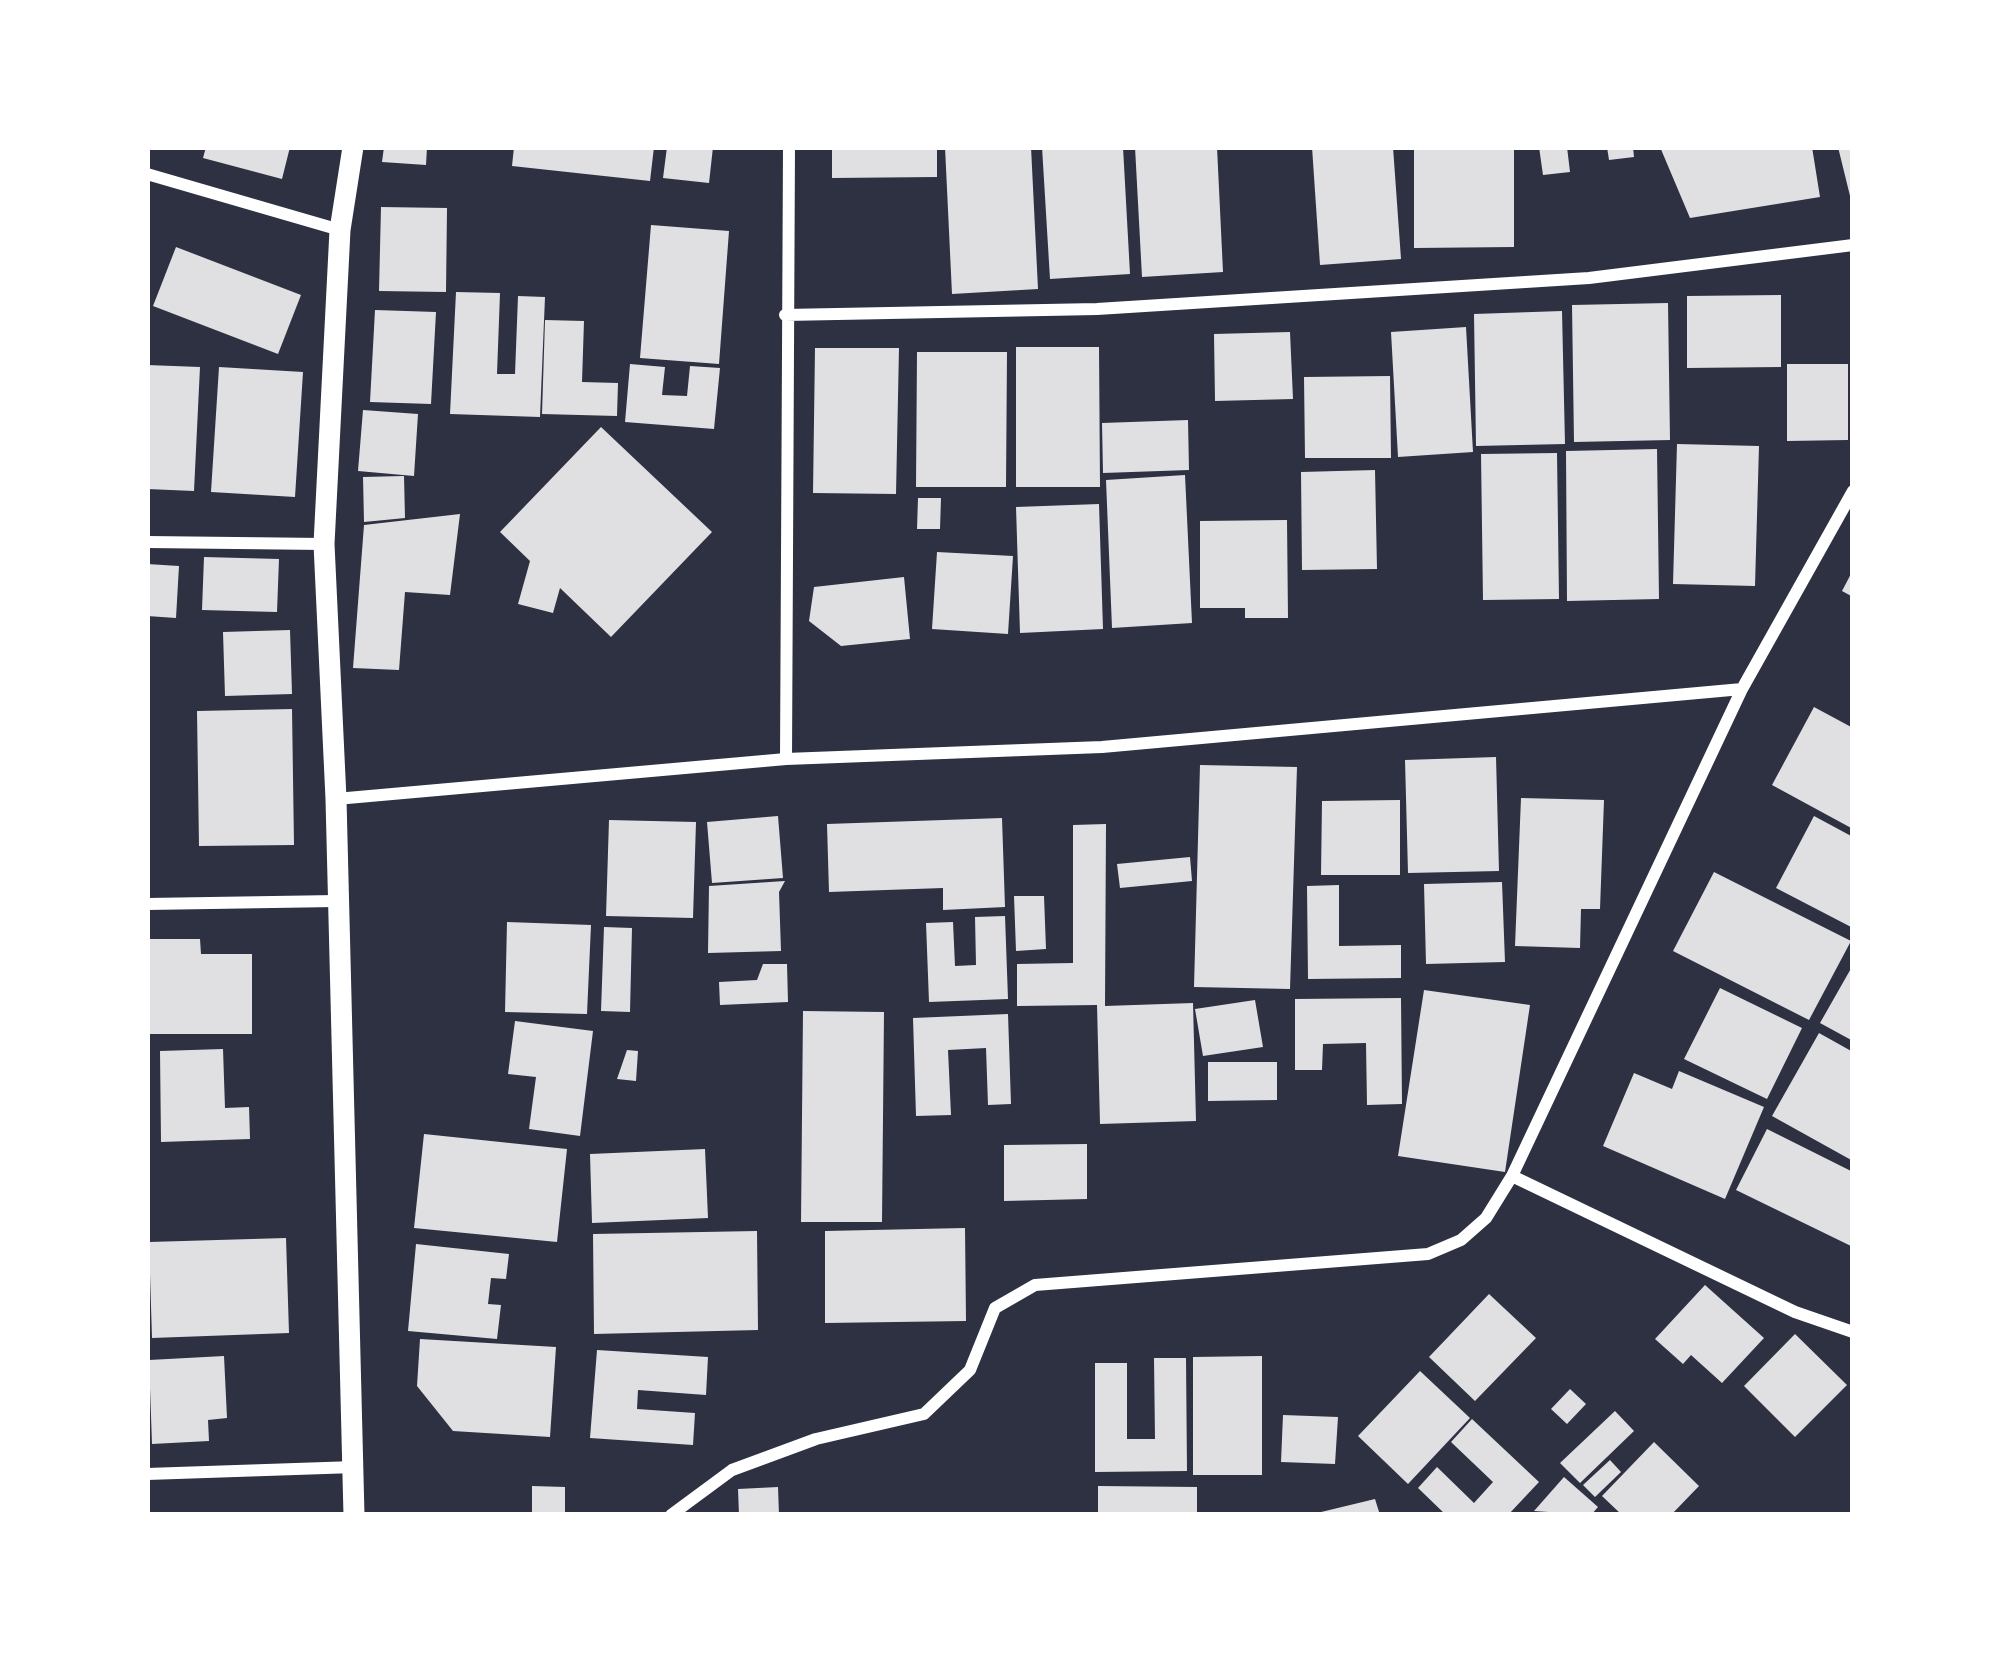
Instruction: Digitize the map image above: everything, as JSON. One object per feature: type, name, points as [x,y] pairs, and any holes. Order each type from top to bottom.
[{"type":"street","points":[[353,147],[340,230],[323,544],[336,800],[355,1515]]},
{"type":"street","points":[[786,759],[789,147]]},
{"type":"street","points":[[147,174],[340,230]]},
{"type":"street","points":[[785,315],[1097,309],[1589,278],[1853,245]]},
{"type":"street","points":[[671,1515],[732,1470],[816,1439],[924,1414],[970,1370],[995,1308],[1035,1285],[1427,1254],[1461,1240],[1486,1218],[1512,1175],[1742,689],[1853,491]]},
{"type":"street","points":[[147,542],[323,544]]},
{"type":"street","points":[[336,800],[786,759],[1102,747],[1742,689]]},
{"type":"street","points":[[147,904],[336,901]]},
{"type":"street","points":[[1512,1175],[1795,1312],[1853,1332]]},
{"type":"street","points":[[147,1474],[356,1467]]},
{"type":"building","points":[[206,147],[290,147],[282,179],[203,158]]},
{"type":"building","points":[[384,147],[427,147],[426,165],[382,162]]},
{"type":"building","points":[[514,147],[654,147],[650,181],[512,166]]},
{"type":"building","points":[[667,147],[713,147],[709,183],[663,178]]},
{"type":"building","points":[[832,147],[937,147],[937,177],[832,178]]},
{"type":"building","points":[[945,147],[1031,147],[1038,289],[952,294]]},
{"type":"building","points":[[1042,147],[1123,147],[1130,274],[1050,279]]},
{"type":"building","points":[[1135,147],[1217,147],[1223,272],[1142,277]]},
{"type":"building","points":[[1312,147],[1393,147],[1401,259],[1320,265]]},
{"type":"building","points":[[1414,147],[1514,147],[1514,247],[1414,248]]},
{"type":"building","points":[[1539,147],[1567,147],[1570,172],[1543,175]]},
{"type":"building","points":[[1607,147],[1633,147],[1634,157],[1609,160]]},
{"type":"building","points":[[1660,147],[1812,147],[1820,197],[1690,218]]},
{"type":"building","points":[[1838,147],[1853,147],[1853,200],[1851,200]]},
{"type":"building","points":[[381,207],[447,208],[446,292],[379,291]]},
{"type":"building","points":[[651,225],[729,231],[719,364],[640,358]]},
{"type":"building","points":[[176,247],[301,295],[278,354],[153,306]]},
{"type":"building","points":[[456,292],[500,293],[497,374],[515,374],[518,296],[545,297],[540,417],[450,414]]},
{"type":"building","points":[[1781,295],[1781,367],[1687,368],[1687,296]]},
{"type":"building","points":[[1668,303],[1670,440],[1574,442],[1572,305]]},
{"type":"building","points":[[375,310],[436,312],[431,404],[370,402]]},
{"type":"building","points":[[1562,311],[1565,444],[1476,446],[1474,314]]},
{"type":"building","points":[[545,320],[584,321],[582,382],[618,383],[617,416],[542,414]]},
{"type":"building","points":[[1466,327],[1473,452],[1398,457],[1391,332]]},
{"type":"building","points":[[1290,332],[1293,399],[1215,401],[1214,334]]},
{"type":"building","points":[[1016,347],[1099,347],[1100,487],[1016,487]]},
{"type":"building","points":[[815,348],[899,348],[896,494],[813,493]]},
{"type":"building","points":[[917,352],[1007,352],[1006,487],[916,487]]},
{"type":"building","points":[[630,364],[665,367],[662,395],[687,396],[690,366],[720,368],[714,429],[625,422]]},
{"type":"building","points":[[1787,364],[1848,364],[1848,440],[1787,441]]},
{"type":"building","points":[[147,365],[200,367],[194,491],[147,489]]},
{"type":"building","points":[[219,367],[303,372],[295,497],[211,492]]},
{"type":"building","points":[[1390,376],[1391,458],[1305,458],[1304,377]]},
{"type":"building","points":[[363,410],[418,414],[414,476],[358,471]]},
{"type":"building","points":[[1188,420],[1189,470],[1103,473],[1102,423]]},
{"type":"building","points":[[601,427],[712,532],[611,637],[560,588],[553,613],[518,604],[530,561],[500,532]]},
{"type":"building","points":[[1677,444],[1759,446],[1755,586],[1673,584]]},
{"type":"building","points":[[1657,449],[1659,599],[1567,601],[1566,451]]},
{"type":"building","points":[[1557,453],[1559,599],[1483,600],[1481,454]]},
{"type":"building","points":[[1375,470],[1377,569],[1302,570],[1301,472]]},
{"type":"building","points":[[1185,475],[1192,623],[1112,628],[1106,480]]},
{"type":"building","points":[[404,476],[405,518],[364,522],[363,477]]},
{"type":"building","points":[[918,498],[941,498],[940,529],[917,529]]},
{"type":"building","points":[[1099,504],[1103,629],[1020,633],[1016,507]]},
{"type":"building","points":[[460,514],[450,595],[405,592],[399,670],[353,668],[364,525]]},
{"type":"building","points":[[1287,520],[1288,618],[1245,618],[1245,608],[1200,608],[1200,521]]},
{"type":"building","points":[[937,552],[1013,556],[1008,634],[932,629]]},
{"type":"building","points":[[204,557],[279,559],[277,612],[202,610]]},
{"type":"building","points":[[147,564],[179,566],[176,618],[147,616]]},
{"type":"building","points":[[1853,570],[1853,597],[1842,591]]},
{"type":"building","points":[[904,577],[910,639],[841,646],[809,621],[814,587]]},
{"type":"building","points":[[290,630],[292,694],[225,696],[223,632]]},
{"type":"building","points":[[1814,707],[1853,728],[1853,829],[1772,785]]},
{"type":"building","points":[[292,709],[294,845],[199,846],[197,711]]},
{"type":"building","points":[[1496,757],[1499,871],[1408,873],[1405,760]]},
{"type":"building","points":[[1200,765],[1297,767],[1290,989],[1194,987]]},
{"type":"building","points":[[1521,798],[1604,800],[1600,909],[1581,909],[1580,948],[1515,946]]},
{"type":"building","points":[[1400,800],[1400,875],[1321,875],[1322,801]]},
{"type":"building","points":[[778,816],[783,878],[712,883],[707,822]]},
{"type":"building","points":[[1814,816],[1853,837],[1853,928],[1776,888]]},
{"type":"building","points":[[1002,818],[1005,907],[943,910],[943,888],[829,892],[827,824]]},
{"type":"building","points":[[609,820],[696,822],[693,918],[606,916]]},
{"type":"building","points":[[1106,824],[1105,1006],[1193,1003],[1196,1121],[1100,1124],[1097,1005],[1017,1006],[1017,964],[1073,963],[1073,825]]},
{"type":"building","points":[[1190,857],[1192,881],[1120,888],[1117,864]]},
{"type":"building","points":[[1714,872],[1851,941],[1809,1020],[1673,951]]},
{"type":"building","points":[[785,881],[779,892],[781,951],[708,953],[709,886]]},
{"type":"building","points":[[1502,882],[1505,962],[1426,964],[1424,884]]},
{"type":"building","points":[[1339,885],[1339,946],[1401,945],[1401,978],[1308,979],[1307,886]]},
{"type":"building","points":[[1014,896],[1044,896],[1046,949],[1016,951]]},
{"type":"building","points":[[1005,916],[1008,999],[929,1002],[926,923],[953,922],[955,966],[976,965],[975,917]]},
{"type":"building","points":[[507,922],[591,925],[587,1014],[505,1012]]},
{"type":"building","points":[[604,927],[632,928],[630,1012],[601,1011]]},
{"type":"building","points":[[147,939],[200,939],[201,954],[252,954],[252,1034],[147,1034]]},
{"type":"building","points":[[763,964],[787,964],[788,1002],[720,1005],[719,982],[757,980]]},
{"type":"building","points":[[1853,965],[1853,1041],[1820,1023]]},
{"type":"building","points":[[1720,988],[1802,1028],[1767,1099],[1684,1059]]},
{"type":"building","points":[[1424,990],[1530,1005],[1505,1172],[1398,1156]]},
{"type":"building","points":[[1401,998],[1402,1104],[1367,1105],[1366,1043],[1323,1044],[1322,1070],[1295,1070],[1295,999]]},
{"type":"building","points":[[1255,1000],[1263,1047],[1203,1056],[1195,1009]]},
{"type":"building","points":[[803,1011],[884,1012],[882,1222],[801,1222]]},
{"type":"building","points":[[1008,1014],[1011,1104],[988,1105],[986,1048],[948,1050],[951,1115],[916,1116],[913,1018]]},
{"type":"building","points":[[515,1021],[593,1031],[580,1136],[529,1129],[536,1077],[508,1074]]},
{"type":"building","points":[[1819,1033],[1853,1052],[1853,1161],[1772,1116]]},
{"type":"building","points":[[223,1049],[225,1108],[249,1107],[250,1139],[161,1142],[160,1051]]},
{"type":"building","points":[[627,1050],[638,1051],[636,1081],[617,1079]]},
{"type":"building","points":[[1208,1062],[1277,1062],[1277,1100],[1208,1101]]},
{"type":"building","points":[[1679,1071],[1764,1107],[1725,1199],[1603,1146],[1634,1073],[1672,1089]]},
{"type":"building","points":[[1767,1129],[1853,1172],[1853,1247],[1736,1190]]},
{"type":"building","points":[[424,1134],[567,1149],[557,1242],[414,1228]]},
{"type":"building","points":[[1087,1144],[1087,1199],[1004,1201],[1004,1145]]},
{"type":"building","points":[[705,1149],[708,1218],[592,1223],[590,1154]]},
{"type":"building","points":[[965,1228],[966,1321],[825,1323],[825,1231]]},
{"type":"building","points":[[757,1231],[758,1330],[594,1334],[593,1234]]},
{"type":"building","points":[[286,1238],[289,1333],[152,1338],[149,1242]]},
{"type":"building","points":[[416,1244],[509,1254],[506,1279],[491,1278],[488,1304],[501,1305],[497,1339],[408,1331]]},
{"type":"building","points":[[1705,1285],[1764,1338],[1722,1383],[1691,1355],[1683,1364],[1655,1339]]},
{"type":"building","points":[[1489,1294],[1536,1338],[1475,1401],[1429,1357]]},
{"type":"building","points":[[1795,1334],[1847,1385],[1795,1437],[1744,1386]]},
{"type":"building","points":[[420,1339],[556,1347],[550,1437],[453,1431],[417,1386]]},
{"type":"building","points":[[597,1350],[708,1357],[706,1395],[638,1390],[637,1409],[695,1413],[693,1445],[590,1438]]},
{"type":"building","points":[[224,1356],[227,1418],[208,1420],[209,1441],[152,1444],[149,1360]]},
{"type":"building","points":[[1262,1356],[1262,1475],[1193,1475],[1193,1357]]},
{"type":"building","points":[[1154,1358],[1186,1358],[1187,1471],[1095,1472],[1095,1363],[1127,1363],[1127,1439],[1155,1439]]},
{"type":"building","points":[[1420,1371],[1470,1418],[1408,1484],[1358,1436]]},
{"type":"building","points":[[1570,1389],[1586,1404],[1567,1424],[1551,1409]]},
{"type":"building","points":[[1615,1411],[1634,1431],[1580,1483],[1560,1463]]},
{"type":"building","points":[[1283,1415],[1338,1417],[1335,1464],[1281,1462]]},
{"type":"building","points":[[1472,1419],[1539,1482],[1508,1515],[1446,1515],[1418,1488],[1437,1467],[1474,1503],[1493,1482],[1451,1442]]},
{"type":"building","points":[[1654,1442],[1699,1486],[1671,1515],[1622,1515],[1602,1496]]},
{"type":"building","points":[[1610,1460],[1621,1472],[1595,1497],[1583,1485]]},
{"type":"building","points":[[1564,1477],[1598,1507],[1591,1515],[1534,1511]]},
{"type":"building","points":[[532,1486],[565,1487],[565,1515],[532,1515]]},
{"type":"building","points":[[1098,1486],[1197,1487],[1197,1515],[1098,1515]]},
{"type":"building","points":[[778,1487],[779,1515],[739,1515],[738,1489]]},
{"type":"building","points":[[1375,1499],[1380,1515],[1317,1515],[1317,1513]]}]
